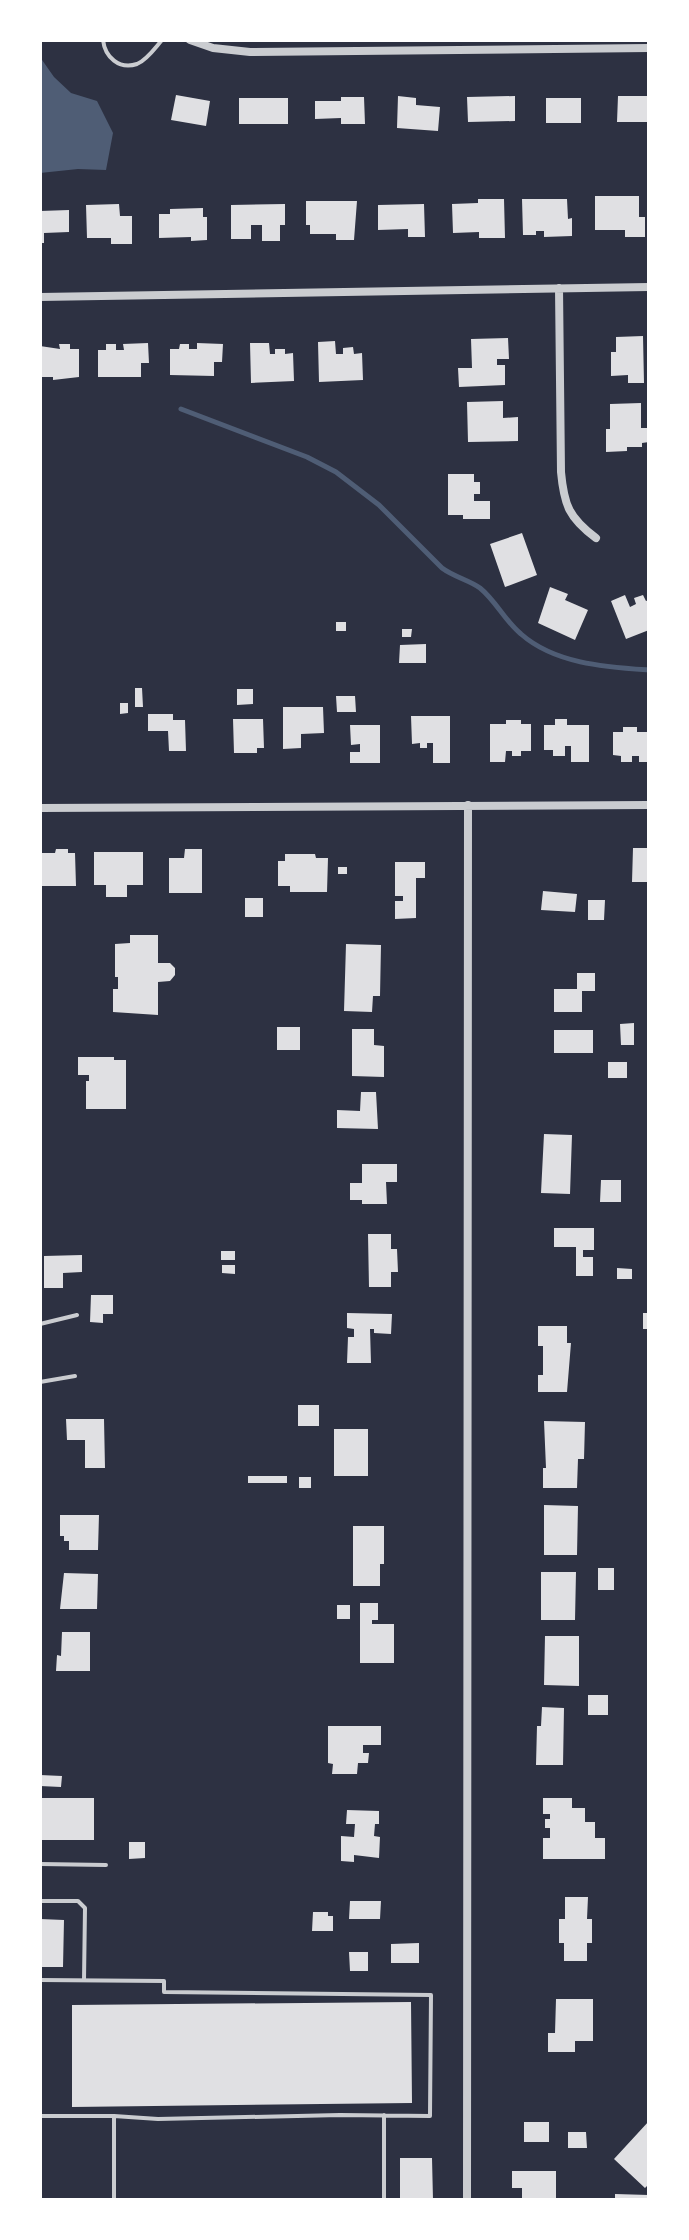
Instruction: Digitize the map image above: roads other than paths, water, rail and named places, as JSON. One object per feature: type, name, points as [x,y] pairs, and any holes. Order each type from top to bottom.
[{"type":"street","points":[[190,40],[213,48],[250,52],[649,48]]},
{"type":"street","points":[[40,297],[649,287]]},
{"type":"street","points":[[559,288],[564,500],[572,515],[596,538]]},
{"type":"street","points":[[467,2200],[468,805]]},
{"type":"street","points":[[40,808],[649,805]]},
{"type":"lane","points":[[103,40],[104,50],[110,58],[127,65],[145,59],[162,40]]},
{"type":"lane","points":[[40,1324],[77,1315]]},
{"type":"lane","points":[[40,1382],[75,1376]]},
{"type":"lane","points":[[40,1864],[106,1865]]},
{"type":"lane","points":[[40,1901],[78,1901],[85,1908],[84,1980]]},
{"type":"lane","points":[[40,1980],[164,1981],[164,1992],[431,1995],[430,2116],[158,2119],[40,2116]]},
{"type":"lane","points":[[384,2115],[384,2200]]},
{"type":"lane","points":[[114,2116],[114,2200]]},
{"type":"water","points":[[40,57],[54,77],[71,93],[97,101],[113,133],[106,170],[40,173]]},
{"type":"waterway","points":[[181,409],[307,457],[336,472],[379,505],[442,568],[480,588],[515,629],[534,644],[582,662],[649,670]]}]
